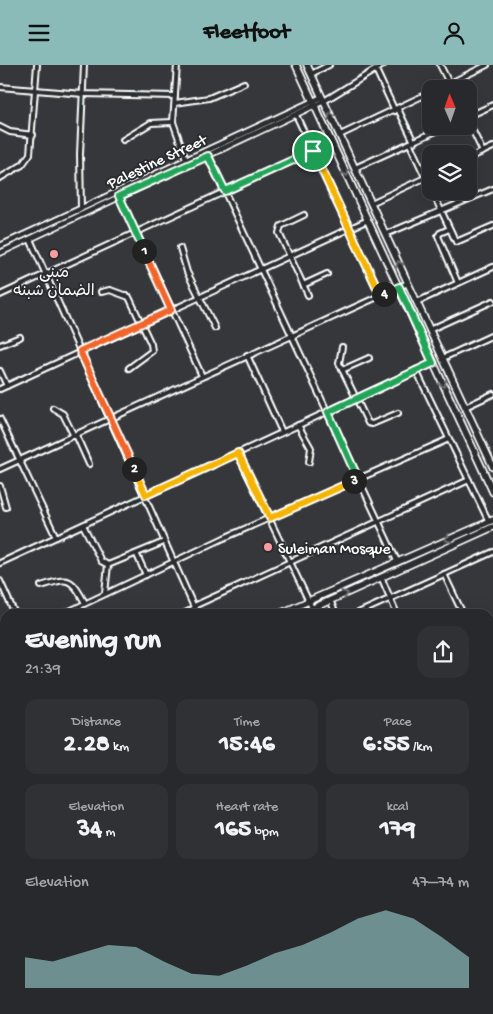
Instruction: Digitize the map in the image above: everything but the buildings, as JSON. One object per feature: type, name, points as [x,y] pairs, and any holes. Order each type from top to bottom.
[{"type":"main road","points":[[296,65],[493,492]]},
{"type":"main road","points":[[307,65],[324,98],[493,467]]},
{"type":"main road","points":[[290,609],[492,521]]},
{"type":"main road","points":[[312,608],[382,579],[435,554],[492,521]]},
{"type":"main road","points":[[432,547],[435,554]]},
{"type":"street","points":[[0,178],[18,168],[28,158],[33,135],[37,65]]},
{"type":"street","points":[[82,209],[84,65]]},
{"type":"street","points":[[177,65],[173,122],[186,159]]},
{"type":"street","points":[[312,74],[329,65]]},
{"type":"street","points":[[324,98],[383,65]]},
{"type":"street","points":[[440,65],[448,80]]},
{"type":"street","points":[[456,80],[487,65]]},
{"type":"street","points":[[376,70],[397,110],[422,167]]},
{"type":"street","points":[[175,103],[208,98],[244,83]]},
{"type":"street","points":[[0,87],[83,94],[175,96]]},
{"type":"street","points":[[340,135],[422,97]]},
{"type":"street","name":"Palestine Street","points":[[0,253],[30,239],[82,209],[186,159],[324,98]]},
{"type":"street","name":"Palestine Street","points":[[1,244],[48,227],[208,156],[296,115],[314,103]]},
{"type":"street","points":[[478,112],[493,105]]},
{"type":"street","points":[[296,115],[381,296]]},
{"type":"street","points":[[123,140],[151,123],[173,122]]},
{"type":"street","points":[[0,127],[10,132],[33,135]]},
{"type":"street","points":[[355,168],[428,135]]},
{"type":"street","points":[[475,135],[483,152]]},
{"type":"street","points":[[477,155],[493,147]]},
{"type":"street","points":[[0,295],[313,151]]},
{"type":"street","points":[[208,156],[397,561]]},
{"type":"street","points":[[371,203],[422,179]]},
{"type":"street","points":[[386,234],[492,190],[493,195]]},
{"type":"street","points":[[119,196],[202,376]]},
{"type":"street","points":[[435,200],[455,241],[458,242],[493,226]]},
{"type":"street","points":[[304,215],[279,227],[279,233],[308,295]]},
{"type":"street","points":[[0,389],[288,255],[368,220]]},
{"type":"street","points":[[449,229],[438,236],[458,283]]},
{"type":"street","points":[[30,239],[146,495],[164,542],[194,607]]},
{"type":"street","points":[[180,248],[199,297],[215,328]]},
{"type":"street","points":[[417,302],[493,267]]},
{"type":"street","points":[[303,285],[326,274]]},
{"type":"street","points":[[0,469],[75,436],[290,335],[408,283]]},
{"type":"street","points":[[101,292],[110,290],[128,297],[151,344],[152,351],[129,368]]},
{"type":"street","points":[[429,330],[493,301]]},
{"type":"street","points":[[443,359],[493,335]]},
{"type":"street","points":[[0,345],[20,337]]},
{"type":"street","points":[[342,347],[340,363],[342,370],[370,425],[398,413]]},
{"type":"street","points":[[247,355],[282,432]]},
{"type":"street","points":[[342,370],[369,358]]},
{"type":"street","points":[[0,563],[433,363]]},
{"type":"street","points":[[416,370],[469,480],[492,521]]},
{"type":"street","points":[[0,371],[7,387]]},
{"type":"street","points":[[465,407],[493,394]]},
{"type":"street","points":[[53,408],[63,414],[89,464]]},
{"type":"street","points":[[0,419],[56,537]]},
{"type":"street","points":[[298,425],[311,448],[309,461]]},
{"type":"street","points":[[73,609],[270,518],[449,439]]},
{"type":"street","points":[[238,453],[312,608]]},
{"type":"street","points":[[191,609],[469,480]]},
{"type":"street","points":[[0,486],[6,507]]},
{"type":"street","points":[[83,525],[101,561],[108,565],[137,555],[164,542]]},
{"type":"street","points":[[367,609],[493,552]]},
{"type":"street","points":[[137,555],[146,575]]},
{"type":"street","points":[[105,593],[108,565]]},
{"type":"street","points":[[444,573],[461,609]]},
{"type":"street","points":[[41,586],[62,579],[69,580],[75,584],[85,603]]},
{"type":"street","points":[[382,579],[395,609]]},
{"type":"street","points":[[0,581],[14,609]]},
{"type":"street","points":[[330,600],[334,609]]},
{"type":"place","name":"مبنى الضمان شبنه","points":[[54,254]]},
{"type":"place","name":"Suleiman Mosque","points":[[268,547]]},
{"type":"route","points":[[313,151],[381,296],[399,287],[433,363],[328,412],[358,479],[270,518],[238,453],[146,495],[80,351],[171,310],[119,196],[208,156],[225,191],[313,151]]}]
